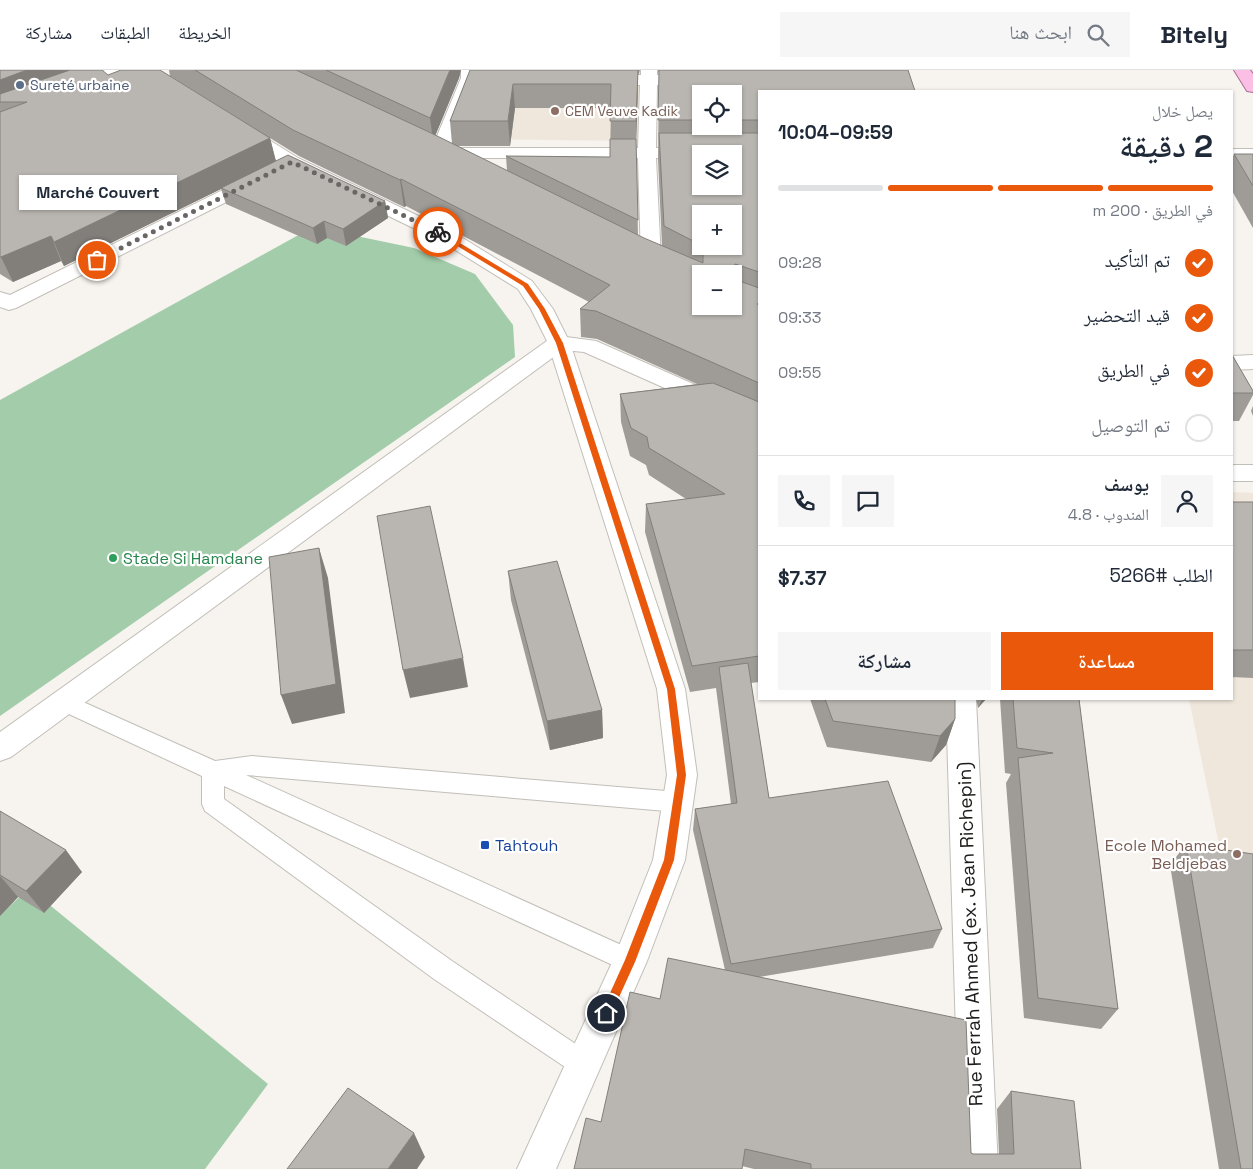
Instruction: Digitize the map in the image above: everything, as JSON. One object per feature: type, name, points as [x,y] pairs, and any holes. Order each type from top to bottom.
[{"type":"main road","points":[[1242,70],[1253,86]]},
{"type":"street","points":[[0,114],[121,70]]},
{"type":"street","points":[[440,153],[469,74],[488,78]]},
{"type":"street","points":[[634,251],[660,264],[647,153],[649,75]]},
{"type":"street","points":[[583,80],[649,75],[709,80]]},
{"type":"street","points":[[219,116],[292,162],[452,239],[525,285],[542,309],[559,343],[671,689],[682,775],[669,860],[630,962],[536,1169]]},
{"type":"street","points":[[422,144],[475,170]]},
{"type":"street","points":[[440,153],[758,153]]},
{"type":"street","points":[[1233,154],[1253,154]]},
{"type":"street","points":[[0,298],[9,304],[292,162]]},
{"type":"street","points":[[0,748],[559,343],[588,346],[758,422]]},
{"type":"street","points":[[1233,362],[1253,362]]},
{"type":"street","points":[[1233,473],[1253,473]]},
{"type":"street","name":"Rue Ferrah Ahmed (ex. Jean Richepin)","points":[[961,700],[978,1169]]},
{"type":"lane","points":[[64,702],[630,962]]},
{"type":"lane","points":[[213,771],[252,765],[678,802]]},
{"type":"lane","points":[[213,771],[213,804],[435,964],[583,1064]]},
{"type":"shaded area","name":"CEM Veuve Kadik","points":[[474,82],[644,83],[643,141],[461,139]]},
{"type":"shaded area","name":"Ecole Mohamed Beldjebas","points":[[1233,492],[1253,493],[1253,1009],[1189,700],[1233,700]]},
{"type":"green space","name":"Stade Si Hamdane","points":[[313,227],[414,248],[475,274],[513,325],[515,357],[0,716],[0,400]]},
{"type":"green space","points":[[29,888],[268,1084],[205,1169],[0,1169],[0,915]]},
{"type":"building","points":[[0,70],[27,70],[0,80]]},
{"type":"building","points":[[70,70],[102,70],[108,75],[121,70],[160,70],[270,138],[54,242],[51,236],[0,257],[0,112],[27,102],[0,102],[0,94]]},
{"type":"building","points":[[195,70],[296,70],[429,132],[644,238],[703,263],[703,255],[742,255],[742,205],[692,205],[692,240],[664,226],[659,133],[742,135],[742,133],[758,133],[758,272],[735,264],[692,265],[692,315],[742,315],[742,282],[758,288],[758,383],[596,311],[580,309],[610,285],[401,179],[293,130]]},
{"type":"building","points":[[326,70],[450,70],[430,118]]},
{"type":"building","points":[[470,70],[638,70],[636,121],[610,121],[611,84],[513,84],[508,121],[450,121]]},
{"type":"building","points":[[659,70],[908,70],[915,90],[758,90],[758,120],[742,120],[742,85],[692,85],[692,120],[658,120]]},
{"type":"building","points":[[610,139],[636,139],[638,220],[506,156],[610,157]]},
{"type":"building","points":[[1234,154],[1253,154],[1253,186]]},
{"type":"building","points":[[288,155],[385,201],[343,229],[324,221],[313,228],[221,188]]},
{"type":"building","points":[[1233,356],[1253,391],[1253,393],[1233,393]]},
{"type":"building","points":[[713,383],[758,402],[758,656],[692,666],[646,504],[725,494],[649,448],[647,437],[631,428],[620,394]]},
{"type":"building","points":[[1233,502],[1253,502],[1253,650],[1233,650]]},
{"type":"building","points":[[430,506],[463,658],[403,670],[377,516]]},
{"type":"building","points":[[319,548],[336,684],[281,695],[269,557]]},
{"type":"building","points":[[557,561],[602,710],[547,721],[508,571]]},
{"type":"building","points":[[748,663],[769,798],[888,781],[942,929],[731,964],[695,809],[737,803],[719,667]]},
{"type":"building","points":[[825,700],[955,700],[955,719],[940,736],[833,721]]},
{"type":"building","points":[[1013,700],[1079,700],[1118,1009],[1038,998],[1018,758],[1053,753],[1017,748]]},
{"type":"building","points":[[0,811],[66,850],[26,891],[0,875]]},
{"type":"building","points":[[1186,844],[1253,854],[1253,1169],[1241,1169]]},
{"type":"building","points":[[668,958],[966,1020],[971,1153],[1014,1154],[1011,1091],[1074,1101],[1081,1169],[811,1169],[811,1164],[745,1149],[742,1169],[574,1169],[586,1118],[601,1122],[630,992],[660,999]]},
{"type":"building","points":[[348,1088],[414,1133],[388,1169],[287,1169]]},
{"type":"way so far","points":[[97,260],[292,162],[438,232]]},
{"type":"place","name":"Sureté urbaine","points":[[20,85]]},
{"type":"place","name":"CEM Veuve Kadik","points":[[555,111]]},
{"type":"place","name":"Marché Couvert","points":[[97,260]]},
{"type":"place","name":"Stade Si Hamdane","points":[[113,558]]},
{"type":"place","name":"Tahtouh","points":[[485,845]]},
{"type":"place","name":"Ecole Mohamed Beldjebas","points":[[1237,854]]},
{"type":"route","points":[[438,232],[525,285],[542,309],[559,343],[671,689],[682,775],[669,860],[630,962],[606,1013]]}]
